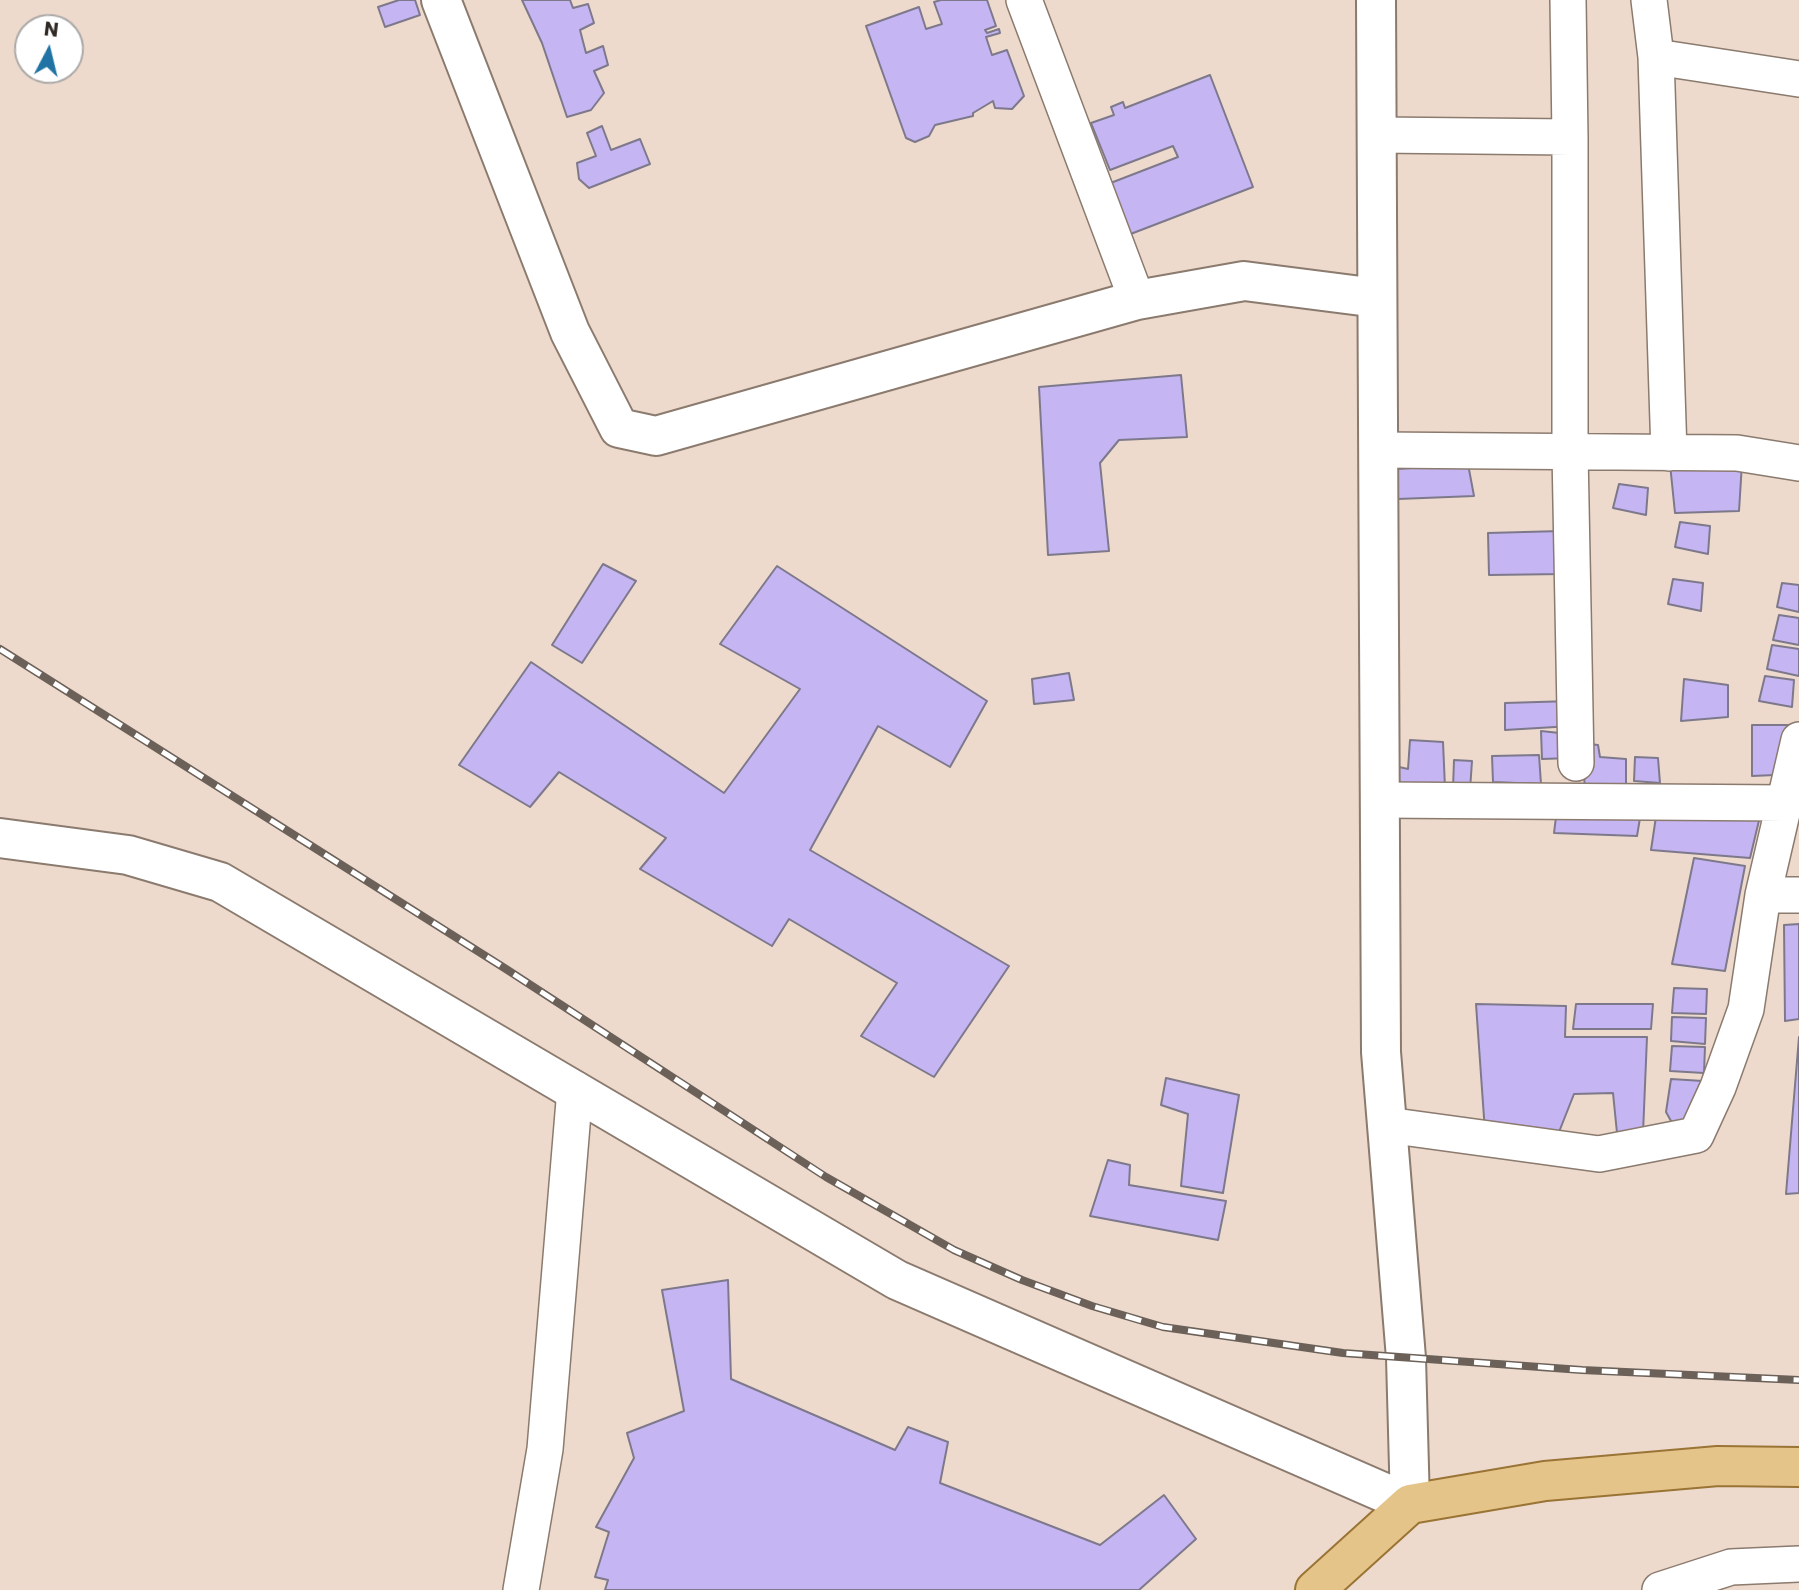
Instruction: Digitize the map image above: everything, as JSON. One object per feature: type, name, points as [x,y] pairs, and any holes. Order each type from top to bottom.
[{"type":"main road","points":[[1315,1590],[1410,1504],[1545,1481],[1718,1466],[1799,1467]]},
{"type":"street","points":[[441,0],[570,332],[619,428],[656,436],[1137,300],[1244,281],[1377,298]]},
{"type":"street","points":[[1024,0],[1137,300]]},
{"type":"street","points":[[0,838],[128,855],[220,882],[897,1280],[1410,1504],[1406,1358],[1381,1052],[1376,0]]},
{"type":"street","points":[[1569,0],[1570,452],[1576,763]]},
{"type":"street","points":[[1649,0],[1656,57],[1669,453]]},
{"type":"street","points":[[1656,57],[1799,79]]},
{"type":"street","points":[[1377,135],[1570,137]]},
{"type":"street","points":[[1378,450],[1737,453],[1799,463]]},
{"type":"street","points":[[1387,1125],[1599,1154],[1696,1135],[1718,1087],[1746,1009],[1763,895],[1799,740]]},
{"type":"street","points":[[1380,800],[1784,803]]},
{"type":"street","points":[[1763,895],[1799,895]]},
{"type":"street","points":[[522,1590],[545,1449],[575,1089]]},
{"type":"street","points":[[1660,1590],[1731,1567],[1799,1564]]},
{"type":"building","points":[[399,0],[415,0],[420,15],[385,27],[378,7]]},
{"type":"building","points":[[522,0],[570,0],[573,8],[588,4],[594,23],[580,30],[586,53],[603,46],[608,65],[594,71],[604,93],[591,110],[567,117],[542,43]]},
{"type":"building","points":[[987,0],[996,26],[985,30],[987,33],[999,29],[1000,33],[986,37],[992,55],[1007,50],[1024,96],[1012,109],[995,108],[993,101],[973,113],[973,116],[935,125],[929,136],[915,142],[906,138],[866,26],[919,7],[926,29],[942,24],[934,2]]},
{"type":"building","points":[[1210,75],[1253,187],[1128,235],[1108,184],[1178,157],[1173,146],[1110,170],[1091,123],[1114,115],[1111,107],[1123,102],[1125,108]]},
{"type":"building","points":[[602,126],[611,150],[640,139],[650,164],[589,188],[579,179],[577,163],[596,156],[587,133]]},
{"type":"building","points":[[1181,375],[1187,437],[1119,440],[1100,463],[1109,551],[1048,555],[1039,387]]},
{"type":"building","points":[[1742,463],[1739,511],[1675,513],[1670,464]]},
{"type":"building","points":[[1468,464],[1474,496],[1398,499],[1397,469]]},
{"type":"building","points":[[1619,484],[1648,488],[1646,515],[1613,508]]},
{"type":"building","points":[[1680,522],[1710,526],[1708,554],[1675,547]]},
{"type":"building","points":[[1561,531],[1563,574],[1489,575],[1488,533]]},
{"type":"building","points":[[603,564],[636,581],[582,663],[552,645]]},
{"type":"building","points":[[777,566],[987,701],[950,767],[878,726],[810,850],[1009,966],[934,1077],[861,1036],[897,983],[789,919],[772,946],[640,869],[666,838],[559,772],[530,807],[459,765],[531,662],[724,793],[800,689],[720,644]]},
{"type":"building","points":[[1673,579],[1703,583],[1701,611],[1668,604]]},
{"type":"building","points":[[1782,583],[1799,585],[1799,612],[1777,607]]},
{"type":"building","points":[[1779,615],[1799,618],[1799,645],[1773,640]]},
{"type":"building","points":[[1772,645],[1799,649],[1799,676],[1767,669]]},
{"type":"building","points":[[1069,673],[1074,700],[1034,704],[1032,679]]},
{"type":"building","points":[[1765,676],[1794,680],[1792,707],[1759,701]]},
{"type":"building","points":[[1684,679],[1728,685],[1728,717],[1681,721]]},
{"type":"building","points":[[1571,701],[1572,726],[1505,730],[1505,703]]},
{"type":"building","points":[[1752,725],[1791,725],[1775,775],[1752,776]]},
{"type":"building","points":[[1541,731],[1569,734],[1571,758],[1542,759]]},
{"type":"building","points":[[1410,740],[1443,742],[1445,788],[1397,784],[1399,767],[1408,769]]},
{"type":"building","points":[[1581,743],[1598,745],[1600,757],[1626,759],[1626,788],[1585,788]]},
{"type":"building","points":[[1539,755],[1541,784],[1493,782],[1492,756]]},
{"type":"building","points":[[1635,757],[1658,758],[1660,783],[1634,781]]},
{"type":"building","points":[[1454,760],[1472,761],[1470,790],[1453,788]]},
{"type":"building","points":[[1557,809],[1641,812],[1637,836],[1554,833]]},
{"type":"building","points":[[1657,810],[1761,812],[1750,858],[1651,850]]},
{"type":"building","points":[[1694,858],[1745,866],[1725,971],[1672,964]]},
{"type":"building","points":[[1799,924],[1799,1019],[1785,1021],[1784,925]]},
{"type":"building","points":[[1674,988],[1707,989],[1706,1014],[1672,1013]]},
{"type":"building","points":[[1476,1004],[1566,1006],[1565,1037],[1647,1037],[1643,1133],[1617,1133],[1613,1093],[1574,1094],[1559,1132],[1485,1132]]},
{"type":"building","points":[[1576,1004],[1653,1004],[1651,1029],[1573,1029]]},
{"type":"building","points":[[1672,1017],[1706,1018],[1705,1044],[1671,1041]]},
{"type":"building","points":[[1799,1037],[1799,1193],[1786,1194]]},
{"type":"building","points":[[1672,1046],[1705,1047],[1704,1073],[1670,1071]]},
{"type":"building","points":[[1166,1078],[1239,1095],[1223,1193],[1181,1186],[1188,1114],[1161,1105]]},
{"type":"building","points":[[1671,1079],[1703,1081],[1702,1109],[1676,1130],[1666,1112]]},
{"type":"building","points":[[1108,1160],[1130,1165],[1129,1185],[1226,1201],[1218,1240],[1090,1216]]},
{"type":"building","points":[[728,1280],[731,1379],[895,1450],[908,1427],[948,1442],[940,1483],[1100,1545],[1164,1495],[1196,1539],[1139,1590],[605,1590],[608,1580],[595,1577],[609,1532],[596,1527],[634,1458],[627,1433],[684,1411],[662,1290]]},
{"type":"railway","points":[[0,649],[506,969],[826,1177],[954,1250],[1022,1280],[1092,1306],[1163,1327],[1343,1353],[1582,1370],[1799,1380]]}]
